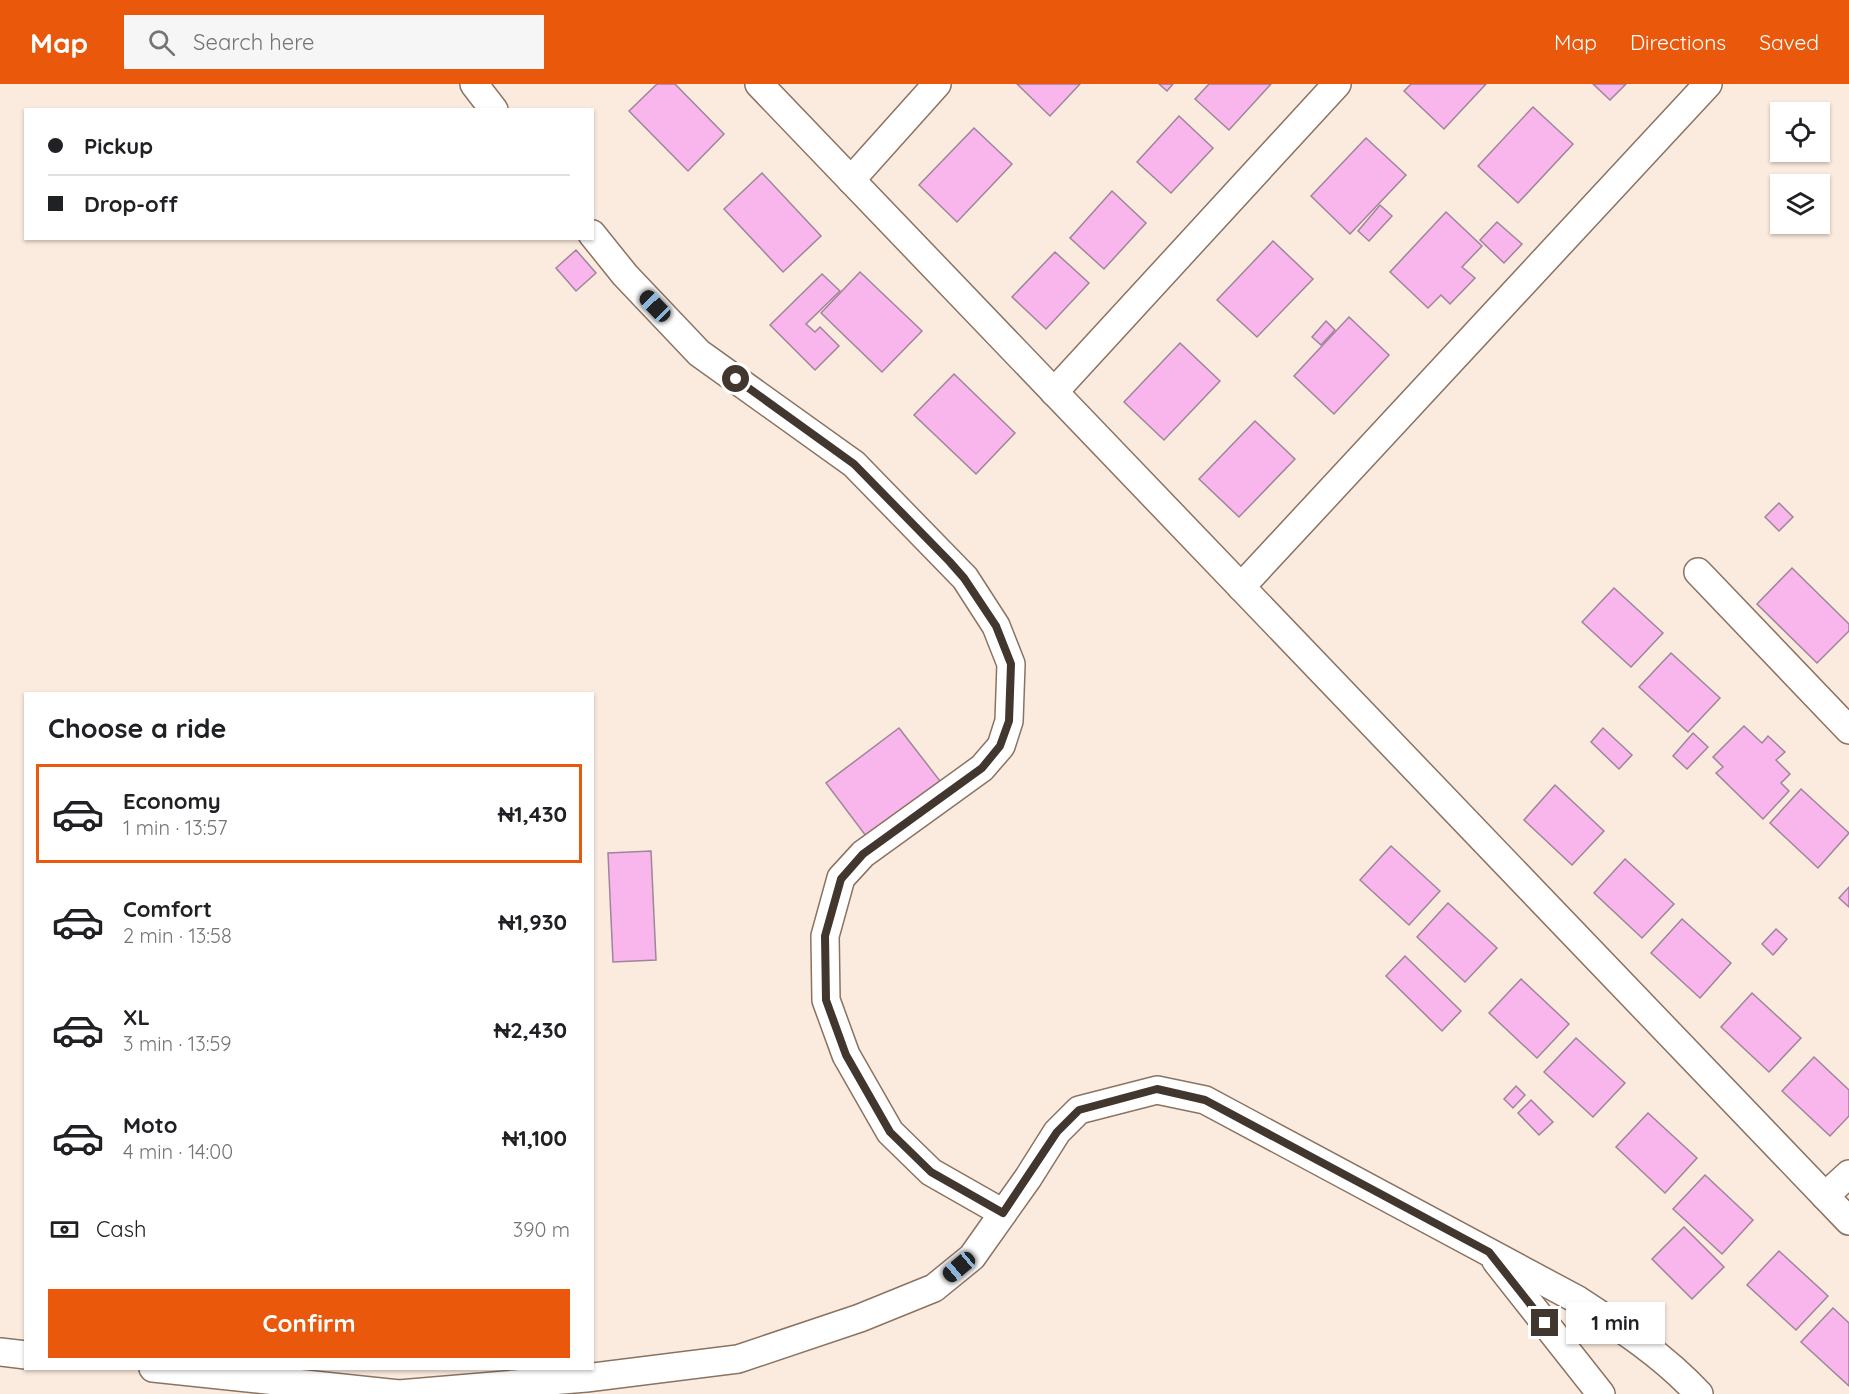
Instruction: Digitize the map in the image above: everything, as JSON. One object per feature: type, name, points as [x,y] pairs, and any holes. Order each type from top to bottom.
[{"type":"street","points":[[474,84],[492,108]]},
{"type":"street","points":[[759,84],[1849,1221]]},
{"type":"street","points":[[851,180],[937,84]]},
{"type":"street","points":[[1054,392],[1336,84]]},
{"type":"street","points":[[1241,587],[1708,84]]},
{"type":"street","points":[[594,236],[625,275],[699,353],[854,464],[964,578],[996,626],[1011,664],[1009,721],[1000,746],[982,768],[863,854],[841,879],[825,936],[826,1000],[846,1055],[890,1132],[931,1172],[1003,1213]]},
{"type":"street","points":[[1698,572],[1849,730]]},
{"type":"street","points":[[172,1370],[399,1394],[586,1378],[738,1359],[860,1318],[934,1287],[972,1257],[1057,1132],[1079,1110],[1157,1089],[1205,1100],[1578,1300],[1628,1332],[1680,1373],[1699,1394]]},
{"type":"street","points":[[1825,1196],[1849,1174]]},
{"type":"street","points":[[1489,1252],[1601,1394]]},
{"type":"street","points":[[0,1352],[24,1355]]},
{"type":"building","points":[[657,84],[675,84],[724,134],[688,171],[629,111]]},
{"type":"building","points":[[1017,84],[1080,84],[1050,116]]},
{"type":"building","points":[[1159,84],[1173,84],[1167,91]]},
{"type":"building","points":[[1209,84],[1271,84],[1229,130],[1195,99]]},
{"type":"building","points":[[1411,84],[1486,84],[1444,129],[1404,91]]},
{"type":"building","points":[[1593,84],[1626,84],[1610,100]]},
{"type":"building","points":[[1533,107],[1573,144],[1518,203],[1478,166]]},
{"type":"building","points":[[1179,116],[1213,148],[1171,193],[1137,162]]},
{"type":"building","points":[[974,128],[1012,164],[957,222],[919,185]]},
{"type":"building","points":[[1366,138],[1406,175],[1350,234],[1311,196]]},
{"type":"building","points":[[762,173],[821,236],[783,272],[724,209]]},
{"type":"building","points":[[1112,191],[1146,223],[1104,269],[1070,238]]},
{"type":"building","points":[[1380,205],[1392,216],[1369,241],[1358,231]]},
{"type":"building","points":[[1446,212],[1482,246],[1462,267],[1475,278],[1450,304],[1441,295],[1428,308],[1390,272]]},
{"type":"building","points":[[1497,222],[1522,244],[1504,263],[1480,240]]},
{"type":"building","points":[[1273,241],[1313,279],[1257,337],[1217,300]]},
{"type":"building","points":[[576,250],[596,273],[576,291],[556,268]]},
{"type":"building","points":[[1055,252],[1089,283],[1046,329],[1012,297]]},
{"type":"building","points":[[860,272],[922,331],[882,372],[821,313]]},
{"type":"building","points":[[822,274],[840,291],[806,324],[815,332],[820,327],[839,346],[815,370],[770,325]]},
{"type":"building","points":[[1349,317],[1389,355],[1334,414],[1294,376]]},
{"type":"building","points":[[1326,321],[1335,330],[1321,345],[1312,337]]},
{"type":"building","points":[[1180,343],[1220,381],[1164,440],[1124,402]]},
{"type":"building","points":[[954,374],[1015,433],[976,474],[914,415]]},
{"type":"building","points":[[1255,421],[1295,459],[1239,517],[1199,479]]},
{"type":"building","points":[[1779,503],[1793,517],[1779,531],[1765,517]]},
{"type":"building","points":[[1792,568],[1849,624],[1849,631],[1817,663],[1757,604]]},
{"type":"building","points":[[1614,588],[1663,633],[1631,667],[1582,622]]},
{"type":"building","points":[[1671,653],[1720,698],[1688,732],[1639,687]]},
{"type":"building","points":[[1744,726],[1762,743],[1768,736],[1785,752],[1776,760],[1790,774],[1781,783],[1789,791],[1763,819],[1716,773],[1723,767],[1713,757]]},
{"type":"building","points":[[899,728],[940,781],[866,836],[826,783]]},
{"type":"building","points":[[1603,728],[1632,755],[1619,769],[1591,742]]},
{"type":"building","points":[[1693,733],[1708,747],[1687,769],[1673,756]]},
{"type":"building","points":[[1555,785],[1604,831],[1572,865],[1524,820]]},
{"type":"building","points":[[1801,789],[1849,833],[1818,868],[1770,823]]},
{"type":"building","points":[[1391,846],[1440,891],[1409,925],[1360,880]]},
{"type":"building","points":[[651,851],[656,960],[613,962],[608,853]]},
{"type":"building","points":[[1625,859],[1674,904],[1642,938],[1594,893]]},
{"type":"building","points":[[1849,887],[1849,907],[1839,898]]},
{"type":"building","points":[[1448,903],[1497,948],[1465,982],[1417,937]]},
{"type":"building","points":[[1682,919],[1731,963],[1700,998],[1651,953]]},
{"type":"building","points":[[1776,929],[1787,939],[1773,955],[1762,944]]},
{"type":"building","points":[[1405,956],[1461,1011],[1442,1031],[1386,976]]},
{"type":"building","points":[[1521,979],[1569,1024],[1537,1058],[1489,1013]]},
{"type":"building","points":[[1752,993],[1801,1038],[1769,1072],[1721,1027]]},
{"type":"building","points":[[1576,1038],[1625,1083],[1593,1117],[1544,1072]]},
{"type":"building","points":[[1814,1057],[1849,1090],[1849,1116],[1830,1136],[1782,1091]]},
{"type":"building","points":[[1516,1086],[1525,1095],[1513,1108],[1504,1099]]},
{"type":"building","points":[[1531,1100],[1553,1122],[1539,1135],[1518,1113]]},
{"type":"building","points":[[1648,1113],[1697,1158],[1665,1193],[1616,1147]]},
{"type":"building","points":[[1705,1175],[1753,1220],[1722,1254],[1673,1209]]},
{"type":"building","points":[[1684,1227],[1724,1267],[1692,1299],[1652,1259]]},
{"type":"building","points":[[1779,1251],[1828,1296],[1796,1330],[1747,1285]]},
{"type":"building","points":[[1833,1308],[1849,1323],[1849,1386],[1801,1342]]},
{"type":"route","points":[[736,379],[854,464],[949,561],[964,578],[996,626],[1011,664],[1009,721],[1000,746],[982,768],[863,854],[841,879],[825,936],[826,1000],[846,1055],[890,1132],[931,1172],[1003,1213],[1057,1132],[1079,1110],[1157,1089],[1205,1100],[1489,1252],[1545,1323]]}]
